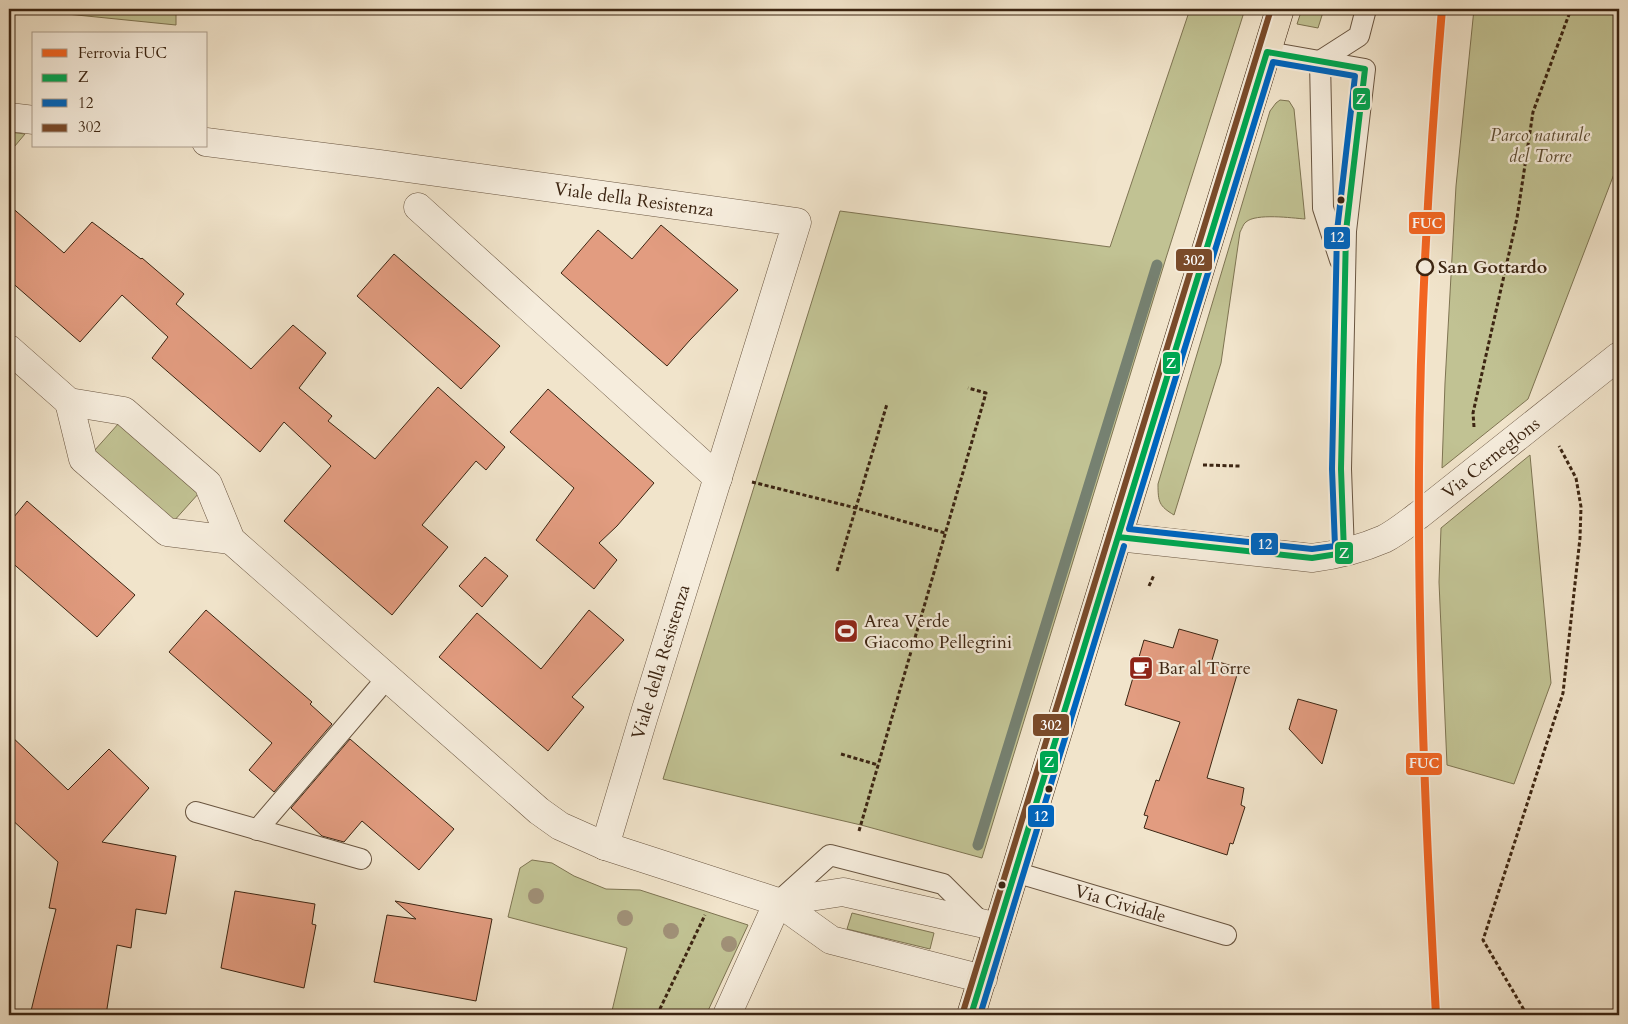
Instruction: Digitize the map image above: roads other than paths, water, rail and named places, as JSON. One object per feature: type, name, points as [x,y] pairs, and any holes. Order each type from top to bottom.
[{"type":"main road","points":[[971,1015],[983,979],[991,926],[1015,872],[1280,9]]},
{"type":"street","points":[[9,117],[32,120]]},
{"type":"street","name":"Viale della Resistenza","points":[[208,142],[797,222],[605,846]]},
{"type":"street","points":[[418,207],[718,478]]},
{"type":"street","points":[[9,348],[70,402],[124,411],[208,484],[231,540],[539,811],[560,826],[605,846],[778,902],[831,940],[983,979]]},
{"type":"street","name":"Via Cerneglons","points":[[1118,537],[1312,558],[1344,553],[1385,538],[1419,515],[1543,414],[1619,356]]},
{"type":"street","points":[[70,402],[83,459],[167,532],[231,540]]},
{"type":"street","points":[[778,902],[843,892],[991,926]]},
{"type":"street","points":[[727,1015],[778,902]]},
{"type":"lane","points":[[1320,61],[1359,36],[1366,9]]},
{"type":"lane","points":[[1267,52],[1364,69],[1346,231],[1344,272],[1341,469],[1344,553]]},
{"type":"lane","points":[[1320,61],[1323,208],[1344,272]]},
{"type":"lane","points":[[257,830],[387,678]]},
{"type":"lane","points":[[196,812],[361,859]]},
{"type":"lane","points":[[778,902],[830,855],[943,884],[991,926]]},
{"type":"lane","name":"Via Cividale","points":[[1015,872],[1226,935]]},
{"type":"waterway","points":[[978,845],[1157,265]]},
{"type":"rail line","name":"FUC","points":[[1436,1015],[1423,742],[1419,469],[1426,239],[1442,9]]},
{"type":"place","name":"San Gottardo","points":[[1425,267]]},
{"type":"place","name":"Area Verde Giacomo Pellegrini","points":[[846,631]]},
{"type":"place","name":"Bar al Torre","points":[[1141,668]]},
{"type":"park label","name":"Parco naturale del Torre","points":[[1540,145]]}]
